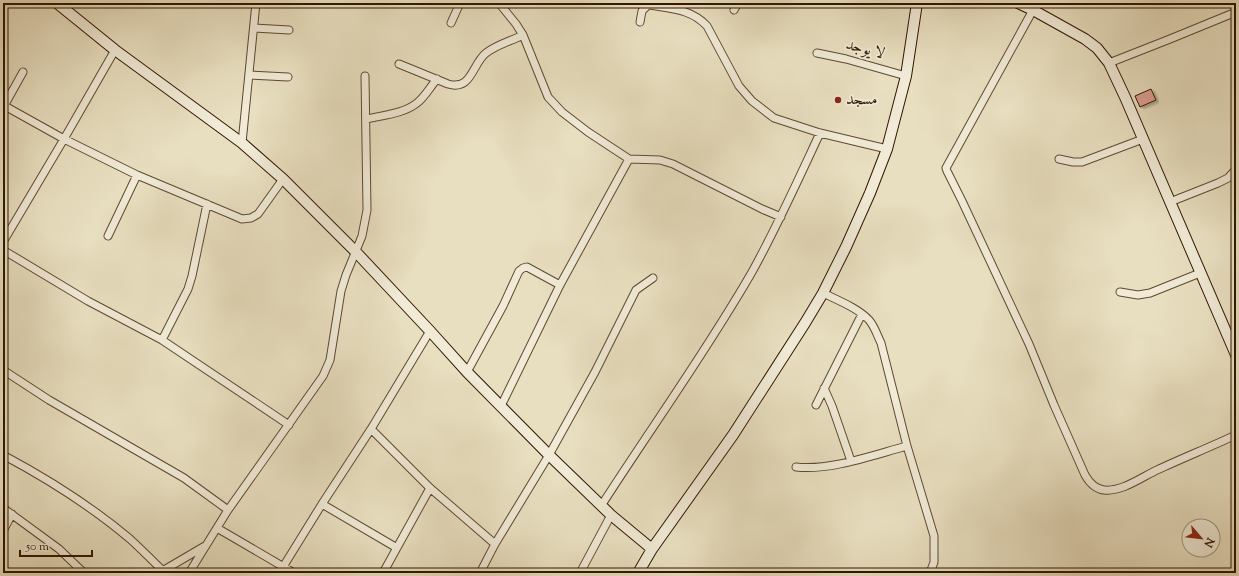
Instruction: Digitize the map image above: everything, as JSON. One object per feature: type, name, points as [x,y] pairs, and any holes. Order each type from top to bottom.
[{"type":"street","points":[[57,3],[115,50],[242,143],[283,179],[355,251],[467,372],[549,455],[601,506],[652,549]]},
{"type":"street","points":[[242,143],[256,3]]},
{"type":"street","points":[[451,23],[460,3]]},
{"type":"street","points":[[499,3],[523,35],[548,97],[562,112],[588,132],[630,158],[660,160],[673,164],[781,217]]},
{"type":"street","points":[[734,10],[738,3]]},
{"type":"street","points":[[638,573],[652,549],[733,435],[806,323],[823,293],[867,200],[887,149],[906,76],[917,3]]},
{"type":"street","points":[[1018,3],[1035,7],[1084,39],[1097,48],[1109,63],[1200,273],[1233,338],[1236,355]]},
{"type":"street","points":[[640,22],[644,7],[650,5],[683,11],[700,18],[707,26],[739,86],[752,101],[774,118],[820,133],[887,149]]},
{"type":"street","points":[[1035,7],[946,168],[1029,344],[1054,405],[1089,482],[1099,489],[1108,490],[1118,488],[1139,480],[1236,435]]},
{"type":"street","points":[[1109,63],[1236,12]]},
{"type":"street","points":[[254,28],[289,30]]},
{"type":"street","points":[[400,64],[453,86],[461,84],[468,79],[481,59],[488,52],[523,35]]},
{"type":"street","points":[[3,242],[115,50]]},
{"type":"street","name":"لا يوجد","points":[[817,53],[846,59],[906,76]]},
{"type":"street","points":[[23,72],[4,106],[64,139],[137,174],[242,219],[255,217],[283,179]]},
{"type":"street","points":[[249,75],[288,77]]},
{"type":"street","points":[[190,573],[206,544],[228,510],[323,376],[328,364],[341,291],[362,236],[367,210],[366,76]]},
{"type":"street","points":[[367,119],[410,108],[420,100],[437,79]]},
{"type":"street","points":[[601,506],[722,320],[752,271],[781,217],[820,133]]},
{"type":"street","points":[[1060,159],[1073,162],[1082,162],[1143,139]]},
{"type":"street","points":[[501,406],[560,285],[630,158]]},
{"type":"street","points":[[1170,202],[1223,181],[1236,169]]},
{"type":"street","points":[[108,236],[137,174]]},
{"type":"street","points":[[162,340],[188,289],[207,204]]},
{"type":"street","points":[[3,250],[88,301],[162,340],[289,425]]},
{"type":"street","points":[[467,372],[503,306],[519,271],[527,267],[560,285]]},
{"type":"street","points":[[1120,292],[1138,295],[1150,293],[1200,273]]},
{"type":"street","points":[[480,573],[495,544],[549,455],[595,372],[636,290],[653,278]]},
{"type":"street","points":[[823,293],[862,314],[870,321],[881,343],[907,446],[934,536],[934,562],[930,573]]},
{"type":"street","points":[[816,406],[862,314]]},
{"type":"street","points":[[283,567],[371,429],[430,331]]},
{"type":"street","points":[[3,370],[49,400],[179,475],[228,510]]},
{"type":"street","points":[[824,388],[832,406],[851,461]]},
{"type":"street","points":[[371,429],[430,488],[495,544]]},
{"type":"street","points":[[796,467],[814,468],[851,461],[907,446]]},
{"type":"street","points":[[3,455],[33,472],[96,513],[130,540],[161,572],[206,544]]},
{"type":"street","points":[[383,573],[430,488]]},
{"type":"street","points":[[322,504],[397,548]]},
{"type":"street","points":[[3,508],[59,549],[84,573]]},
{"type":"street","points":[[3,531],[12,514]]},
{"type":"street","points":[[580,573],[611,515]]},
{"type":"street","points":[[217,528],[294,573]]},
{"type":"building","points":[[1151,89],[1156,100],[1140,107],[1135,96]]},
{"type":"place","name":"مسجد","points":[[838,100]]}]
